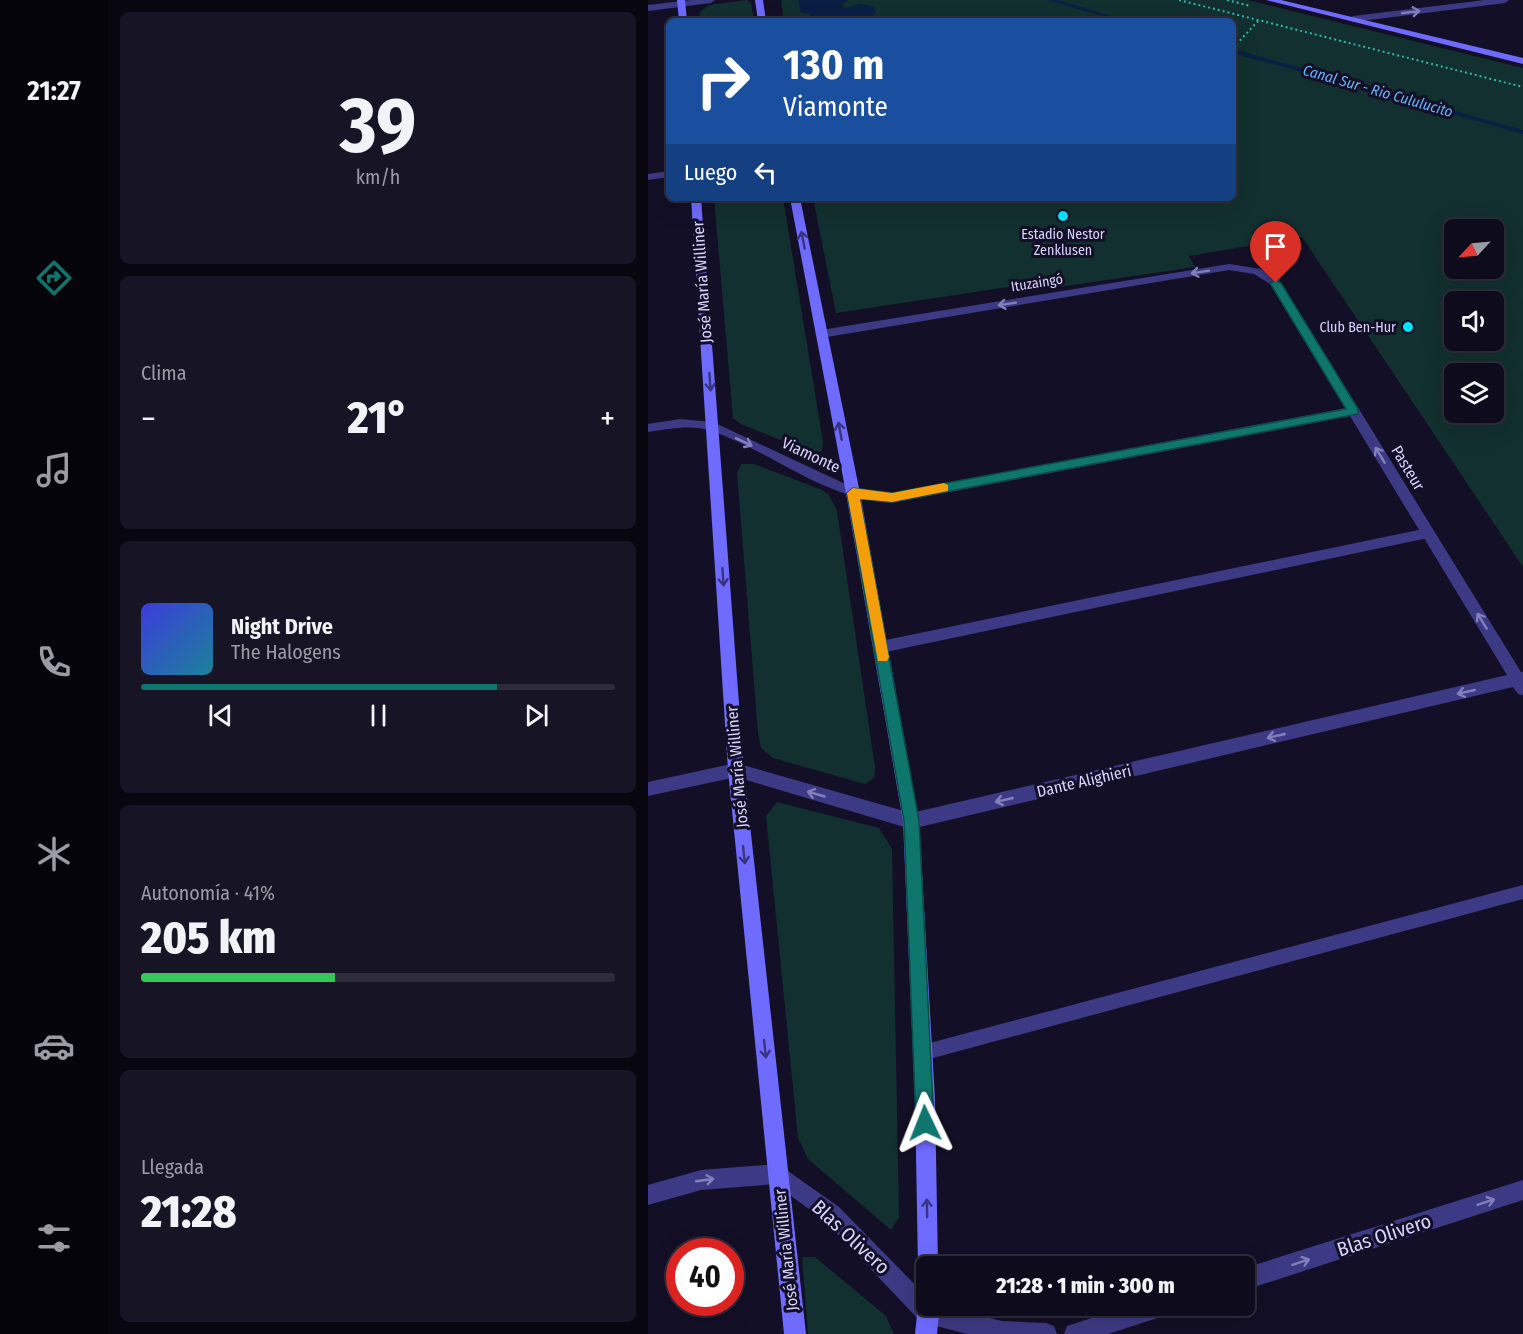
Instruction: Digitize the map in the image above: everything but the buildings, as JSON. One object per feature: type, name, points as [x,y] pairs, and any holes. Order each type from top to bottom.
[{"type":"street","points":[[648,8],[711,0]]},
{"type":"street","points":[[759,0],[762,18]]},
{"type":"street","points":[[1353,19],[1505,0]]},
{"type":"street","points":[[1273,1],[1523,61]]},
{"type":"street","points":[[681,2],[682,18]]},
{"type":"street","points":[[648,177],[666,174]]},
{"type":"street","name":"José María Williner","points":[[696,201],[736,770],[795,1334]]},
{"type":"street","points":[[796,201],[853,493],[911,821],[922,1053],[928,1256]]},
{"type":"street","name":"Ituzaingó","points":[[821,334],[1229,267],[1257,271]]},
{"type":"street","name":"Pasteur","points":[[1257,271],[1276,283],[1521,682]]},
{"type":"street","name":"Viamonte","points":[[648,428],[680,423],[713,426],[853,493],[892,498],[1354,411]]},
{"type":"street","name":"Dante Alighieri","points":[[648,789],[736,770],[911,821],[1521,682]]},
{"type":"street","points":[[648,1195],[700,1180],[778,1174]]},
{"type":"street","name":"Blas Olivero","points":[[778,1174],[832,1214],[928,1318],[1002,1332],[1046,1334]]},
{"type":"street","name":"Blas Olivero","points":[[1255,1276],[1523,1190]]},
{"type":"street","points":[[1075,1334],[1131,1316]]},
{"type":"lane","points":[[881,647],[1428,533]]},
{"type":"lane","points":[[922,1053],[1523,892]]},
{"type":"path","points":[[1179,0],[1523,87]]},
{"type":"path","points":[[1236,44],[1273,1]]},
{"type":"green space","points":[[747,0],[751,3],[754,18],[701,18],[700,12],[709,5]]},
{"type":"green space","name":"Club Ben-Hur","points":[[781,0],[1248,0],[1523,68],[1523,567],[1302,237],[1189,256],[1195,267],[1039,290],[1028,284],[836,313],[814,201],[1236,201],[1236,18],[784,18]]},
{"type":"green space","points":[[714,201],[783,201],[823,442],[822,451],[815,454],[741,424],[733,418]]},
{"type":"green space","points":[[741,464],[754,464],[822,490],[829,495],[837,511],[875,767],[874,778],[865,784],[773,758],[761,748],[737,473]]},
{"type":"green space","points":[[777,802],[879,828],[892,849],[899,1217],[891,1230],[808,1159],[798,1138],[766,816]]},
{"type":"green space","points":[[802,1257],[815,1257],[886,1316],[894,1334],[808,1334]]},
{"type":"water","points":[[798,0],[848,0],[842,4],[845,8],[859,4],[873,6],[876,12],[872,16],[850,18],[817,18],[801,13]]},
{"type":"waterway","name":"Canal Sur - Rio Cululucito","points":[[1050,0],[1115,18]]},
{"type":"waterway","name":"Canal Sur - Rio Cululucito","points":[[1236,52],[1523,132]]},
{"type":"slow traffic","points":[[882,657],[853,493],[892,498],[944,488]]},
{"type":"place","name":"Estadio Nestor Zenklusen","points":[[1063,216]]},
{"type":"place","name":"Club Ben-Hur","points":[[1408,327]]},
{"type":"route","points":[[925,1123],[911,821],[853,493],[892,498],[1354,411],[1276,283]]}]
